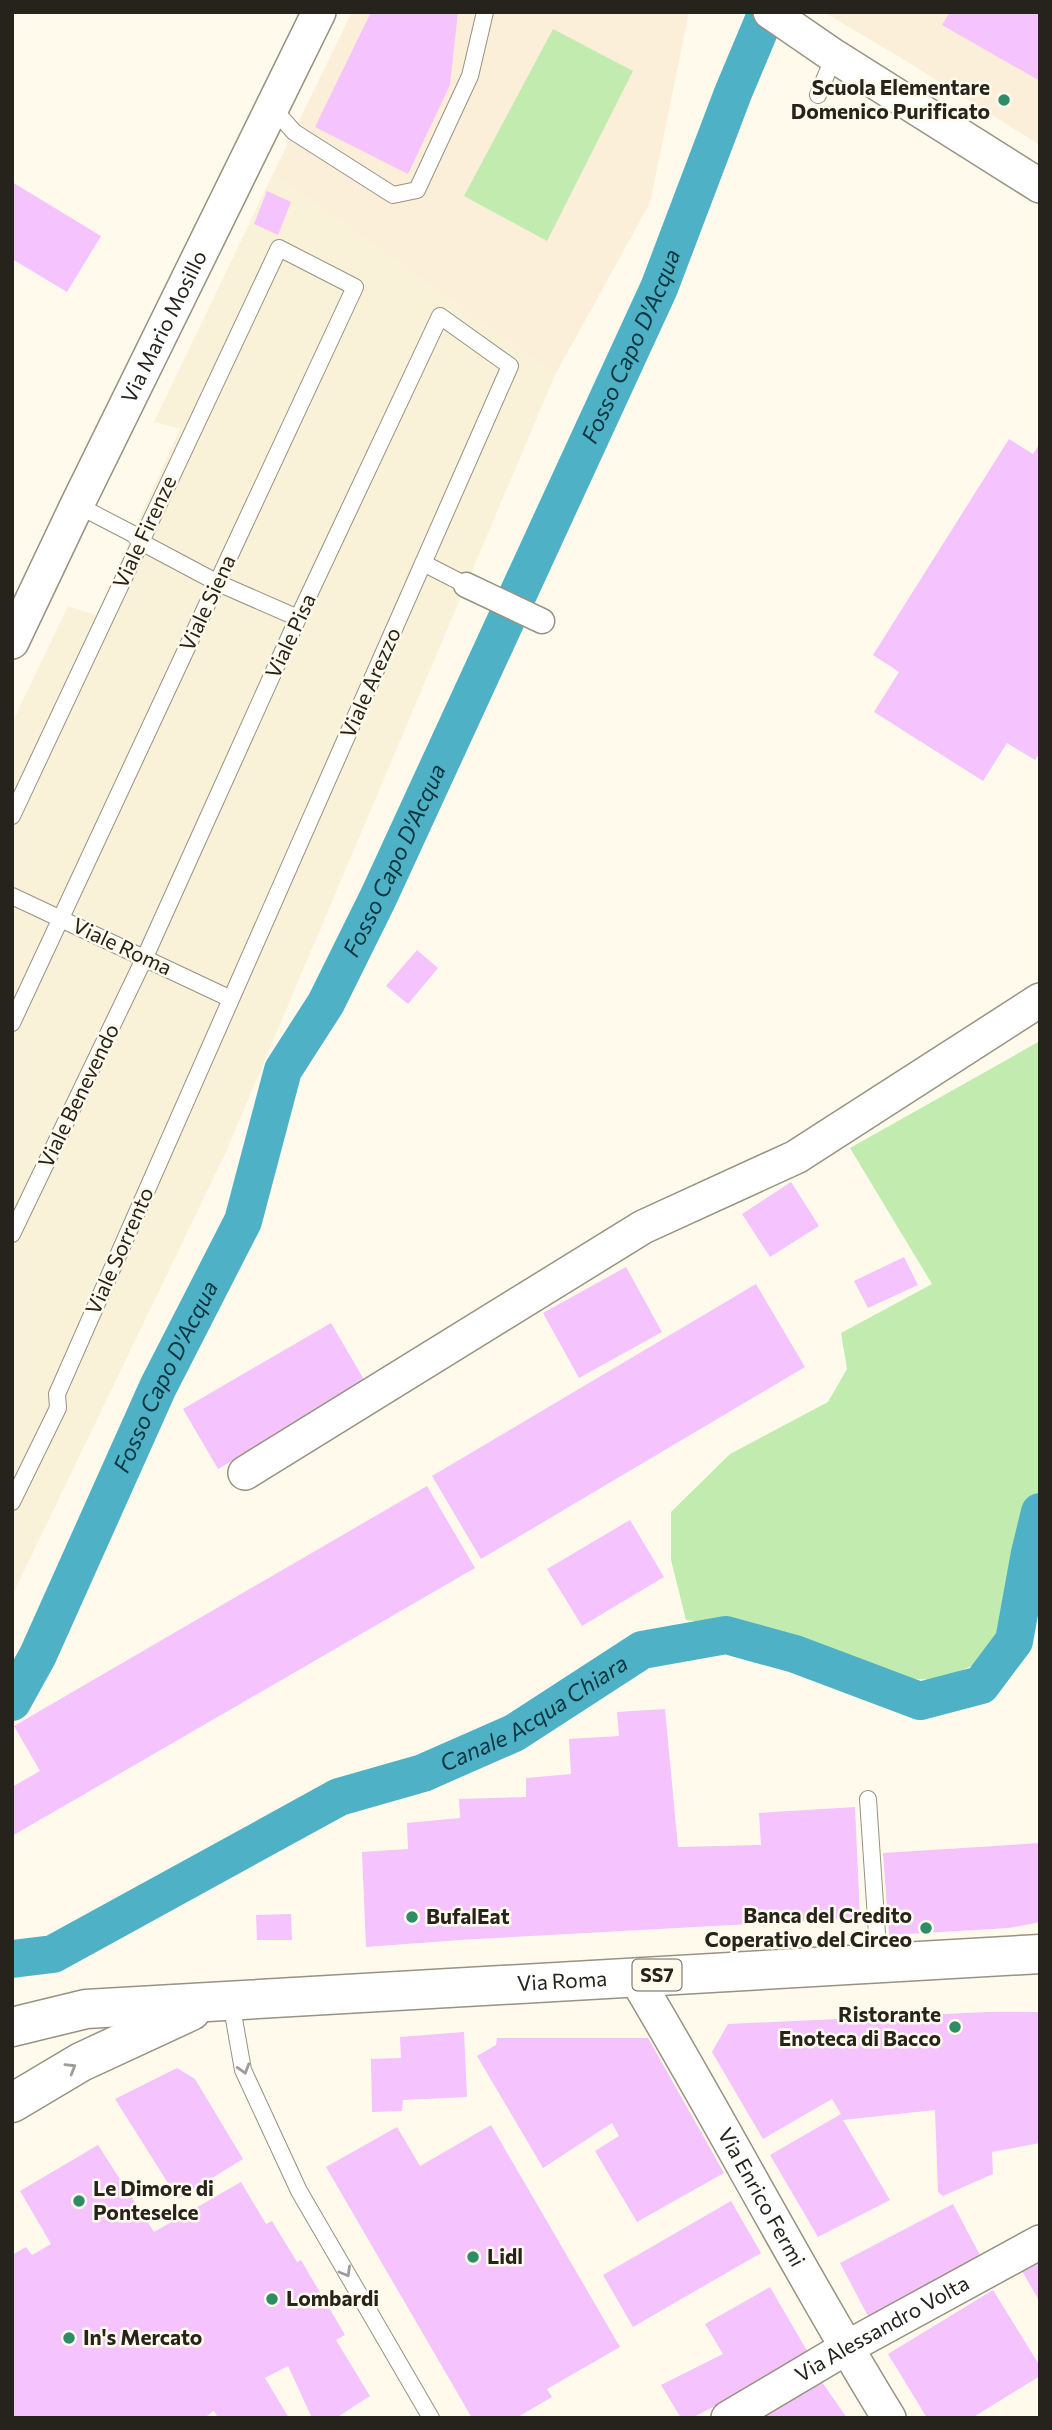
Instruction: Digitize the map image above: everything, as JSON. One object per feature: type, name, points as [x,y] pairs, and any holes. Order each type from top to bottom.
[{"type":"main road","name":"Via Roma","points":[[220,2002],[1040,1954]]},
{"type":"main road","name":"SS7","points":[[12,2027],[86,2009],[220,2002]]},
{"type":"main road","points":[[12,2102],[81,2062],[220,2002]]},
{"type":"street","name":"Via Mario Mosillo","points":[[12,642],[319,12]]},
{"type":"street","points":[[781,20],[1040,186]]},
{"type":"street","points":[[466,585],[542,621]]},
{"type":"street","points":[[245,1473],[643,1227],[796,1157],[1040,1000]]},
{"type":"street","name":"Via Enrico Fermi","points":[[635,1977],[846,2348],[889,2418]]},
{"type":"street","name":"Via Alessandro Volta","points":[[728,2418],[846,2348],[1040,2242]]},
{"type":"lane","points":[[271,106],[294,132],[393,195],[417,190],[470,76],[485,12]]},
{"type":"lane","points":[[818,95],[834,55]]},
{"type":"lane","name":"Viale Firenze","points":[[12,816],[279,248],[355,287]]},
{"type":"lane","name":"Viale Siena","points":[[12,1023],[355,287]]},
{"type":"lane","name":"Viale Arezzo","points":[[231,999],[510,366],[440,316]]},
{"type":"lane","name":"Viale Pisa","points":[[145,957],[298,618],[440,316]]},
{"type":"lane","points":[[77,505],[218,583],[298,618]]},
{"type":"lane","points":[[423,563],[466,585]]},
{"type":"lane","name":"Viale Roma","points":[[12,896],[231,999]]},
{"type":"lane","name":"Viale Benevendo","points":[[12,1234],[145,957]]},
{"type":"lane","name":"Viale Sorrento","points":[[12,1502],[58,1408],[57,1394],[231,999]]},
{"type":"lane","points":[[868,1799],[879,1964]]},
{"type":"lane","points":[[220,2002],[243,2070],[299,2192],[431,2418]]},
{"type":"shaded area","points":[[352,12],[689,12],[650,203],[555,375],[273,174]]},
{"type":"shaded area","name":"Scuola Elementare Domenico Purificato","points":[[1040,12],[1040,145],[825,13]]},
{"type":"shaded area","points":[[273,174],[555,375],[225,1154],[12,1596],[12,723],[68,606],[96,615],[180,429],[154,422]]},
{"type":"green space","points":[[553,29],[633,71],[547,241],[464,196]]},
{"type":"green space","points":[[1040,1041],[1040,1486],[1021,1552],[1007,1640],[978,1663],[940,1680],[892,1678],[788,1633],[686,1620],[671,1560],[671,1512],[730,1454],[828,1402],[847,1369],[841,1333],[932,1284],[850,1148]]},
{"type":"building","points":[[371,12],[458,12],[450,85],[408,174],[315,127]]},
{"type":"building","points":[[950,12],[1040,12],[1040,81],[942,25]]},
{"type":"building","points":[[12,182],[101,236],[67,292],[12,259]]},
{"type":"building","points":[[267,191],[291,202],[278,235],[254,224]]},
{"type":"building","points":[[1009,439],[1033,454],[1040,443],[1040,753],[1035,760],[1007,743],[983,781],[874,712],[899,672],[873,655]]},
{"type":"building","points":[[417,950],[438,968],[408,1004],[386,986]]},
{"type":"building","points":[[791,1182],[819,1226],[770,1257],[742,1214]]},
{"type":"building","points":[[904,1257],[918,1285],[868,1308],[854,1281]]},
{"type":"building","points":[[626,1267],[662,1332],[579,1378],[543,1313]]},
{"type":"building","points":[[756,1284],[805,1367],[481,1559],[432,1476]]},
{"type":"building","points":[[331,1323],[366,1383],[218,1469],[183,1409]]},
{"type":"building","points":[[427,1486],[475,1568],[12,1836],[12,1787],[40,1771],[14,1726]]},
{"type":"building","points":[[630,1520],[664,1577],[582,1626],[547,1569]]},
{"type":"building","points":[[665,1709],[678,1847],[761,1845],[759,1813],[855,1807],[860,1918],[366,1947],[362,1852],[408,1849],[407,1823],[460,1818],[459,1799],[526,1797],[526,1778],[571,1774],[569,1739],[619,1736],[617,1712]]},
{"type":"building","points":[[1040,1843],[1040,1922],[1009,1928],[889,1935],[883,1853]]},
{"type":"building","points":[[291,1914],[292,1940],[257,1940],[256,1915]]},
{"type":"building","points":[[1040,2012],[1040,2143],[992,2152],[993,2174],[943,2196],[938,2192],[935,2110],[843,2120],[890,2200],[818,2237],[770,2155],[841,2114],[832,2099],[763,2139],[712,2052],[728,2024]]},
{"type":"building","points":[[464,2032],[467,2097],[403,2100],[402,2111],[372,2112],[371,2059],[401,2058],[400,2037]]},
{"type":"building","points":[[497,2038],[648,2038],[724,2173],[637,2222],[595,2151],[619,2136],[612,2123],[543,2168],[477,2056],[496,2045]]},
{"type":"building","points":[[177,2068],[195,2079],[243,2159],[178,2199],[115,2099]]},
{"type":"building","name":"Lidl","points":[[491,2125],[620,2347],[547,2389],[552,2397],[516,2418],[472,2418],[326,2167],[397,2127],[420,2166]]},
{"type":"building","points":[[98,2145],[154,2232],[241,2182],[266,2224],[272,2221],[297,2262],[301,2260],[345,2335],[336,2340],[370,2396],[336,2418],[312,2418],[288,2366],[265,2378],[289,2418],[218,2418],[214,2411],[204,2418],[12,2418],[12,2255],[26,2247],[32,2255],[51,2244],[20,2191]]},
{"type":"building","points":[[731,2201],[761,2253],[633,2327],[603,2275]]},
{"type":"building","points":[[953,2204],[982,2259],[869,2318],[840,2263]]},
{"type":"building","points":[[1040,2261],[1040,2302],[1022,2271]]},
{"type":"building","points":[[770,2287],[810,2356],[692,2418],[681,2418],[661,2385],[723,2354],[705,2324]]},
{"type":"building","points":[[993,2290],[1040,2366],[1040,2376],[972,2418],[927,2418],[888,2354]]},
{"type":"building","points":[[822,2382],[847,2418],[758,2418]]},
{"type":"waterway","name":"Fosso Capo D'Acqua","points":[[12,1702],[38,1655],[158,1387],[243,1221],[283,1070],[326,1003],[378,898],[659,288],[733,93],[767,12]]},
{"type":"waterway","name":"Canale Acqua Chiara","points":[[12,1959],[53,1954],[339,1797],[423,1773],[514,1733],[642,1650],[726,1635],[795,1654],[920,1701],[981,1685],[1014,1641],[1040,1512]]},
{"type":"place","name":"Scuola Elementare Domenico Purificato","points":[[1004,100]]},
{"type":"place","name":"BufalEat","points":[[412,1917]]},
{"type":"place","name":"Banca del Credito Coperativo del Circeo","points":[[926,1928]]},
{"type":"place","name":"Ristorante Enoteca di Bacco","points":[[955,2027]]},
{"type":"place","name":"Le Dimore di Ponteselce","points":[[79,2201]]},
{"type":"place","name":"Lidl","points":[[473,2257]]},
{"type":"place","name":"Lombardi","points":[[272,2299]]},
{"type":"place","name":"In's Mercato","points":[[69,2338]]}]
